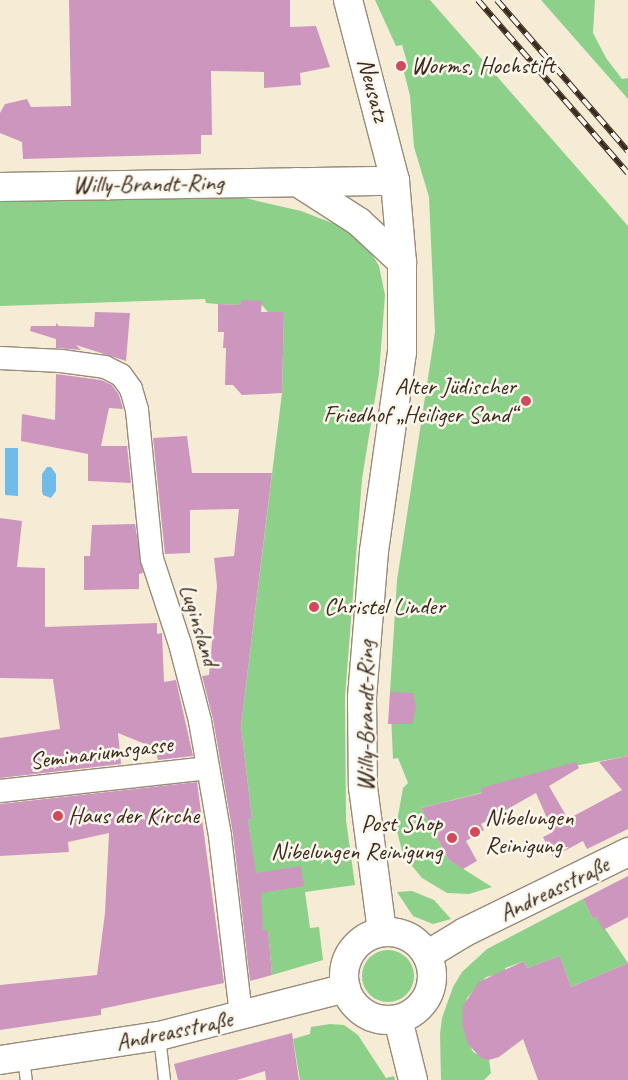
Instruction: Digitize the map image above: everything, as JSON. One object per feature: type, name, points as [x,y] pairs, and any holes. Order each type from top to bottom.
[{"type":"street","name":"Neusatz","points":[[348,0],[395,181]]},
{"type":"street","name":"Willy-Brandt-Ring","points":[[0,187],[395,181],[402,262],[402,352],[374,551],[362,698],[363,787],[382,932]]},
{"type":"street","points":[[295,182],[359,222],[402,262]]},
{"type":"street","name":"Luginsland","points":[[0,358],[61,361],[105,367],[121,375],[131,389],[137,410],[152,559],[180,644],[200,722],[220,836],[242,1016]]},
{"type":"street","name":"Seminariumsgasse","points":[[0,791],[208,768]]},
{"type":"street","name":"Andreasstraße","points":[[427,955],[464,932],[628,852]]},
{"type":"street","points":[[382,932],[408,936],[427,955],[432,972],[430,990],[421,1005],[398,1018],[370,1016],[355,1005],[346,988],[344,969],[351,952],[364,938],[382,932]]},
{"type":"street","name":"Andreasstraße","points":[[16,1066],[159,1036],[346,988]]},
{"type":"street","points":[[398,1018],[413,1080]]},
{"type":"lane","points":[[159,1036],[164,1080]]},
{"type":"green space","name":"Alter Jüdischer Friedhof „Heiliger Sand“","points":[[375,0],[430,0],[628,226],[628,756],[541,772],[484,792],[421,808],[449,860],[492,887],[469,894],[447,893],[422,878],[403,855],[396,827],[403,788],[408,783],[398,758],[393,759],[390,692],[397,580],[435,332],[429,197],[414,147],[410,96],[402,64],[407,62],[402,45],[396,46]]},
{"type":"green space","points":[[541,0],[595,0],[593,33],[606,58],[622,79],[628,78],[628,99]]},
{"type":"green space","points":[[236,196],[301,211],[353,231],[365,242],[379,266],[385,295],[379,374],[362,479],[345,697],[346,820],[355,885],[305,892],[310,928],[319,927],[323,960],[272,975],[268,931],[263,931],[248,820],[252,819],[241,726],[282,393],[284,312],[268,312],[262,305],[241,300],[241,305],[206,303],[205,299],[0,306],[0,200]]},
{"type":"green space","points":[[412,891],[434,900],[451,919],[433,924],[413,916],[397,892]]},
{"type":"green space","points":[[583,899],[593,919],[597,917],[628,963],[571,987],[560,956],[527,968],[524,961],[505,968],[506,973],[486,977],[467,998],[462,1025],[473,1052],[489,1060],[491,1073],[484,1080],[441,1080],[440,1034],[442,1018],[453,987],[462,972],[487,949]]},
{"type":"green space","points":[[388,950],[398,952],[406,958],[412,966],[414,976],[412,986],[406,994],[398,1000],[388,1002],[378,1000],[370,994],[364,986],[362,976],[364,966],[370,958],[378,952]]},
{"type":"green space","points":[[330,1024],[344,1025],[358,1035],[386,1078],[394,1076],[395,1080],[300,1080],[293,1039],[310,1034],[311,1027]]},
{"type":"water","points":[[5,448],[18,448],[18,496],[5,495]]},
{"type":"water","points":[[47,467],[51,467],[56,474],[56,491],[51,498],[43,495],[42,491],[42,474]]},
{"type":"building","points":[[69,0],[290,0],[290,27],[316,26],[330,67],[300,73],[301,85],[264,88],[264,72],[211,71],[212,135],[201,135],[201,154],[23,159],[22,142],[0,133],[0,113],[5,104],[27,99],[31,107],[71,106]]},
{"type":"building","points":[[241,300],[262,301],[261,312],[284,312],[282,393],[242,395],[233,385],[225,385],[226,348],[223,348],[224,332],[218,332],[218,304],[241,305]]},
{"type":"building","points":[[95,312],[130,313],[126,361],[76,345],[81,350],[56,348],[56,339],[30,331],[31,326],[56,326],[56,323],[59,326],[94,327]]},
{"type":"building","points":[[56,374],[101,380],[112,385],[119,395],[123,409],[109,408],[101,446],[127,446],[131,483],[88,481],[88,454],[21,441],[22,414],[55,420]]},
{"type":"building","points":[[187,436],[192,473],[272,473],[241,726],[252,819],[248,820],[256,873],[301,866],[304,886],[261,893],[263,931],[268,930],[272,975],[250,981],[233,834],[213,719],[202,676],[209,675],[217,586],[214,558],[234,556],[239,509],[190,510],[190,553],[165,554],[153,438]]},
{"type":"building","points":[[0,518],[22,521],[17,567],[45,568],[45,627],[157,623],[157,634],[162,633],[164,682],[176,680],[193,756],[158,760],[155,748],[118,733],[121,764],[0,778],[0,738],[60,729],[53,679],[0,678]]},
{"type":"building","points":[[135,524],[143,573],[139,574],[139,589],[84,590],[84,556],[90,556],[92,525]]},
{"type":"building","points":[[390,692],[413,693],[416,708],[412,724],[388,724]]},
{"type":"building","points":[[628,756],[628,829],[587,849],[583,841],[553,857],[543,837],[553,832],[536,793],[481,824],[484,830],[466,841],[477,861],[463,869],[449,860],[421,808],[482,793],[481,788],[576,762],[579,768],[549,786],[568,819],[622,790],[599,762]]},
{"type":"building","points":[[197,782],[224,983],[101,1009],[101,1015],[0,1030],[0,985],[97,975],[105,913],[109,833],[68,842],[69,852],[0,856],[0,804]]},
{"type":"building","points":[[628,876],[628,917],[603,930],[597,917],[593,919],[583,899]]},
{"type":"building","points":[[560,956],[571,987],[628,963],[628,1080],[538,1080],[523,1039],[499,1057],[489,1060],[481,1058],[468,1044],[462,1025],[463,1006],[479,982],[524,961],[527,968]]},
{"type":"building","points":[[292,1033],[299,1080],[266,1080],[265,1071],[237,1080],[178,1080],[174,1064]]},
{"type":"railway","points":[[478,0],[628,173]]},
{"type":"railway","points":[[497,0],[628,151]]},
{"type":"place","name":"Worms, Hochstift","points":[[401,66]]},
{"type":"place","name":"Alter Jüdischer Friedhof „Heiliger Sand“","points":[[526,401]]},
{"type":"place","name":"Christel Linder","points":[[314,607]]},
{"type":"place","name":"Haus der Kirche","points":[[58,816]]},
{"type":"place","name":"Nibelungen Reinigung","points":[[475,832]]},
{"type":"place","name":"Post Shop Nibelungen Reinigung","points":[[452,838]]}]
